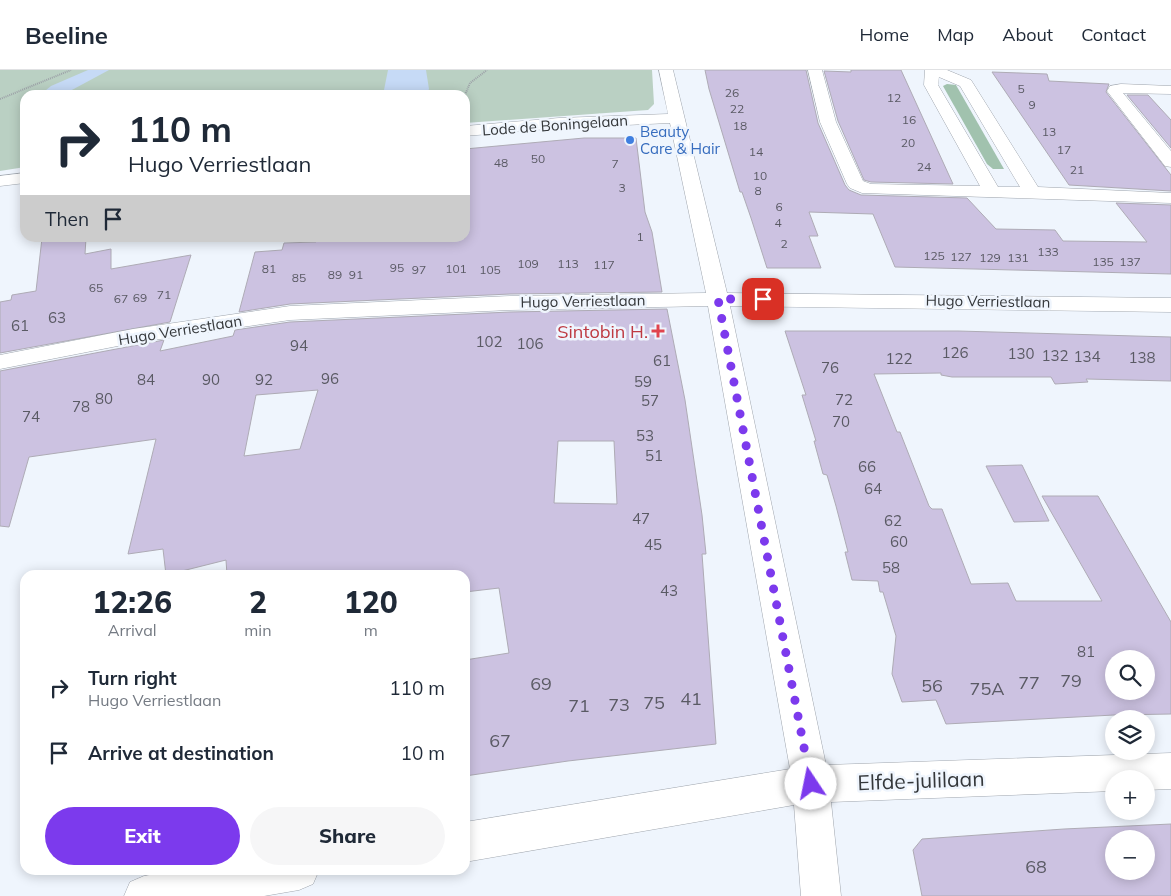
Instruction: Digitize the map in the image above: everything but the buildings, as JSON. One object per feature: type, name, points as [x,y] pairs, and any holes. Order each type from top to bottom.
[{"type":"street","points":[[666,70],[718,299],[811,784],[821,896]]},
{"type":"street","points":[[815,70],[828,122],[856,184],[868,189],[1032,192],[1171,198]]},
{"type":"street","points":[[992,192],[931,85],[933,70],[966,82],[1032,192]]},
{"type":"street","points":[[1171,90],[1121,88],[1114,91],[1171,162]]},
{"type":"street","name":"Lode de Boningelaan","points":[[470,131],[559,123],[676,118]]},
{"type":"street","points":[[0,181],[20,179]]},
{"type":"street","name":"Hugo Verriestlaan","points":[[0,362],[133,336],[290,313],[510,303],[718,299],[1171,305]]},
{"type":"street","name":"Elfde-julilaan","points":[[470,841],[811,784],[1171,771]]},
{"type":"street","points":[[144,896],[269,875]]},
{"type":"path","points":[[22,90],[71,70]]},
{"type":"path","points":[[467,90],[470,83],[487,70]]},
{"type":"path","points":[[0,99],[20,91]]},
{"type":"green space","points":[[0,70],[652,70],[654,104],[648,110],[470,123],[470,90],[20,90],[20,168],[0,171]]},
{"type":"green space","points":[[947,84],[956,85],[1004,169],[993,169],[987,164],[943,86]]},
{"type":"water","points":[[88,70],[109,70],[72,90],[46,90],[51,86]]},
{"type":"water","points":[[388,70],[426,70],[428,90],[384,90]]},
{"type":"place","name":"Beauty Care & Hair","points":[[630,140]]},
{"type":"place","name":"Sintobin H.","points":[[658,331]]},
{"type":"route","points":[[763,299],[718,299],[811,784]]}]
